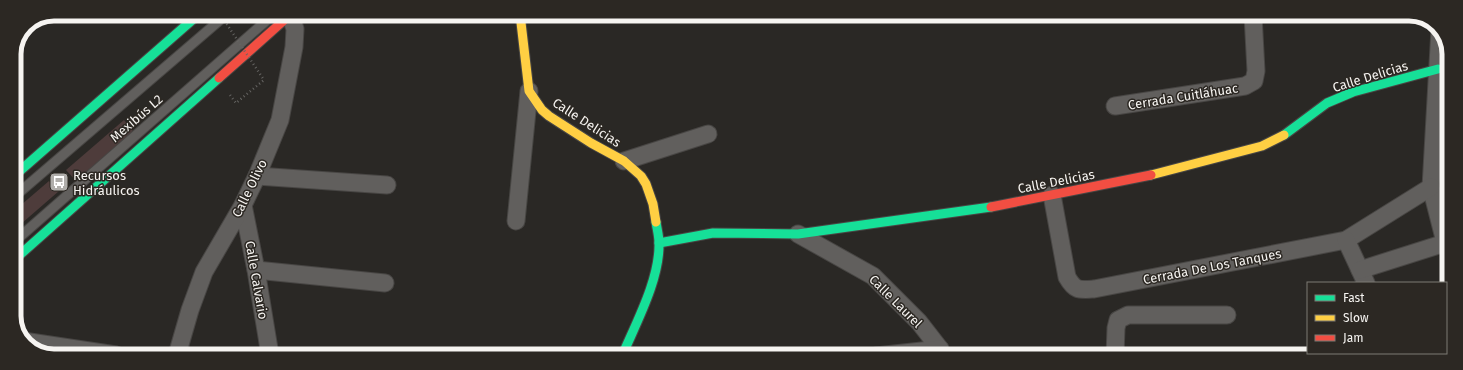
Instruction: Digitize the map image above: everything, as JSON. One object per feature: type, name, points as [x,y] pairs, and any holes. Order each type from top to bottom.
[{"type":"street","points":[[21,170],[191,21]]},
{"type":"street","points":[[21,254],[278,21]]},
{"type":"street","name":"Calle Olivo","points":[[179,349],[190,310],[204,272],[243,205],[257,176],[280,120],[294,47],[295,29],[290,21]]},
{"type":"street","name":"Calle Delicias","points":[[521,21],[529,92],[542,110],[591,143],[624,161],[641,176],[646,184],[653,204],[660,243],[656,267],[652,283],[625,349]]},
{"type":"street","name":"Cerrada Cuitláhuac","points":[[1116,106],[1245,86],[1254,81],[1256,71],[1253,21]]},
{"type":"street","points":[[1439,40],[1431,187],[1442,225]]},
{"type":"street","name":"Calle Delicias","points":[[660,243],[713,233],[798,234],[978,209],[1161,173],[1262,146],[1280,138],[1327,103],[1353,92],[1438,69]]},
{"type":"street","points":[[516,221],[529,92]]},
{"type":"street","points":[[624,161],[708,134]]},
{"type":"street","points":[[257,176],[387,185]]},
{"type":"street","name":"Cerrada De Los Tanques","points":[[1052,195],[1067,277],[1072,286],[1082,290],[1094,289],[1346,240],[1431,187]]},
{"type":"street","name":"Calle Calvario","points":[[243,205],[256,270],[269,349]]},
{"type":"street","name":"Calle Laurel","points":[[798,234],[873,276],[919,322],[938,349]]},
{"type":"street","points":[[1346,240],[1363,276],[1442,244]]},
{"type":"street","points":[[256,270],[385,283]]},
{"type":"street","points":[[1115,349],[1116,328],[1118,320],[1128,315],[1227,315]]},
{"type":"street","points":[[34,343],[76,349]]},
{"type":"lane","name":"Mexibús L2","points":[[21,192],[219,21]]},
{"type":"lane","name":"Mexibús L2","points":[[21,236],[278,21]]},
{"type":"path","points":[[225,21],[264,80],[236,102]]},
{"type":"building","points":[[124,120],[133,131],[76,181],[66,170]]},
{"type":"building","points":[[49,181],[59,191],[21,224],[21,205]]},
{"type":"traffic: fast","points":[[21,170],[191,21]]},
{"type":"traffic: fast","points":[[1284,135],[1327,103],[1353,92],[1438,69]]},
{"type":"traffic: fast","points":[[21,254],[219,78]]},
{"type":"traffic: fast","points":[[659,243],[713,233],[798,234],[991,207]]},
{"type":"traffic: fast","points":[[625,349],[646,301],[656,271],[659,243],[656,222]]},
{"type":"traffic: slow","points":[[521,21],[529,91],[542,110],[549,116],[591,143],[624,161],[641,176],[646,184],[653,204],[656,222]]},
{"type":"traffic: slow","points":[[1151,175],[1262,146],[1284,135]]},
{"type":"traffic: jam","points":[[219,78],[283,21]]},
{"type":"traffic: jam","points":[[991,207],[1151,175]]},
{"type":"place","name":"Recursos Hidráulicos","points":[[59,182]]}]
